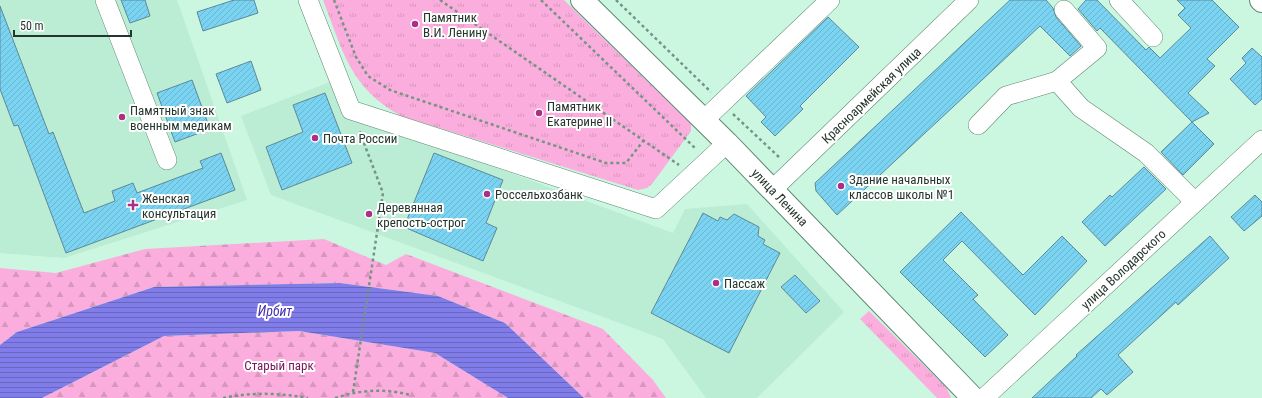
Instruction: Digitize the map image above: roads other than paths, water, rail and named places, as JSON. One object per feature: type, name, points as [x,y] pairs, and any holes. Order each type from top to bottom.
[{"type":"main road","name":"улица Ленина","points":[[582,0],[773,189],[973,398]]},
{"type":"street","points":[[105,0],[167,160]]},
{"type":"street","points":[[308,0],[351,110],[656,209],[727,143]]},
{"type":"street","points":[[704,120],[830,0]]},
{"type":"street","name":"Красноармейская улица","points":[[773,189],[794,171],[969,0]]},
{"type":"street","points":[[1119,0],[1153,37]]},
{"type":"street","points":[[978,125],[1006,96],[1057,81],[1097,48],[1064,10]]},
{"type":"street","points":[[1057,81],[1081,108],[1146,153],[1195,202]]},
{"type":"street","name":"улица Володарского","points":[[984,398],[1262,140]]},
{"type":"water","name":"Ирбит","points":[[340,283],[438,296],[505,323],[584,398],[508,398],[435,353],[299,331],[164,336],[42,398],[0,398],[0,345],[17,332],[154,287]]},
{"type":"place","name":"Памятник В.И. Ленину","points":[[415,24]]},
{"type":"place","name":"Памятник Екатерине II","points":[[539,113]]},
{"type":"place","name":"Памятный знак военным медикам","points":[[122,117]]},
{"type":"place","name":"Почта России","points":[[315,138]]},
{"type":"place","name":"Здание начальных классов школы №1","points":[[841,186]]},
{"type":"place","name":"Россельхозбанк","points":[[487,194]]},
{"type":"place","name":"Женская консультация","points":[[133,205]]},
{"type":"place","name":"Деревянная крепость-острог","points":[[369,214]]},
{"type":"place","name":"Пассаж","points":[[716,283]]},
{"type":"park label","name":"Старый парк","points":[[279,365]]}]
